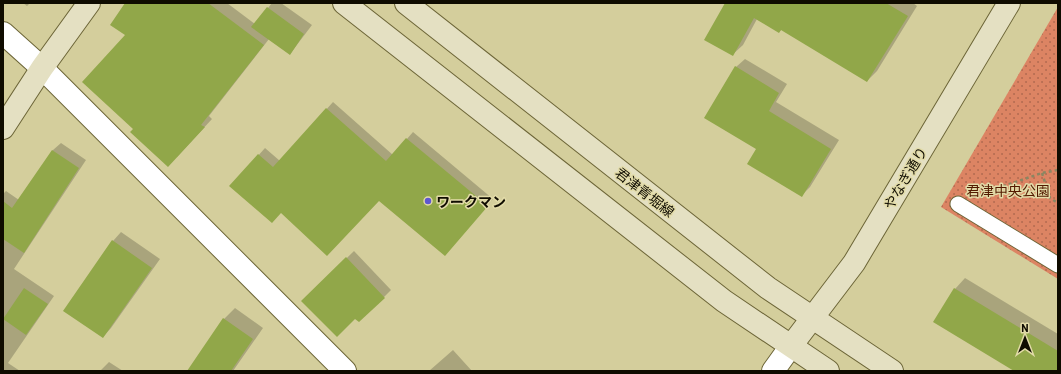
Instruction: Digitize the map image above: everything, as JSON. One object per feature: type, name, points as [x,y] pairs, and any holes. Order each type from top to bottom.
[{"type":"main road","points":[[3,128],[42,68],[89,3]]},
{"type":"main road","points":[[344,3],[724,301],[828,371]]},
{"type":"main road","name":"君津青堀線","points":[[406,3],[768,288],[892,371]]},
{"type":"main road","name":"やなぎ通り","points":[[791,346],[854,263],[1009,3]]},
{"type":"street","points":[[3,33],[42,68],[321,363],[345,371]]},
{"type":"street","points":[[773,371],[791,346]]},
{"type":"lane","points":[[958,204],[1058,265]]},
{"type":"path","points":[[982,193],[1042,173],[1058,170]]},
{"type":"path","points":[[1042,173],[1050,198],[1058,202]]},
{"type":"green space","name":"君津中央公園","points":[[1058,7],[1058,279],[941,207]]},
{"type":"building","points":[[125,3],[208,3],[264,45],[201,125],[205,127],[168,167],[130,132],[133,129],[82,82],[125,35],[110,25]]},
{"type":"building","points":[[725,3],[886,3],[908,16],[867,82],[781,30],[779,33],[754,18],[733,56],[704,40]]},
{"type":"building","points":[[267,7],[304,34],[290,55],[251,27]]},
{"type":"building","points":[[735,66],[779,93],[769,111],[831,149],[802,197],[747,164],[756,149],[704,118]]},
{"type":"building","points":[[326,108],[386,161],[406,138],[488,206],[445,256],[379,201],[327,256],[281,213],[272,223],[229,186],[258,154],[273,167]]},
{"type":"building","points":[[52,150],[79,168],[24,253],[3,239],[3,201],[12,208]]},
{"type":"building","points":[[112,240],[152,268],[103,338],[63,311]]},
{"type":"building","points":[[346,257],[385,298],[359,322],[355,319],[337,337],[301,301]]},
{"type":"building","points":[[24,288],[48,304],[26,335],[3,319]]},
{"type":"building","points":[[954,288],[1058,351],[1058,371],[1014,371],[933,322]]},
{"type":"building","points":[[223,318],[253,339],[231,371],[187,371]]},
{"type":"place","name":"ワークマン","points":[[428,201]]}]
